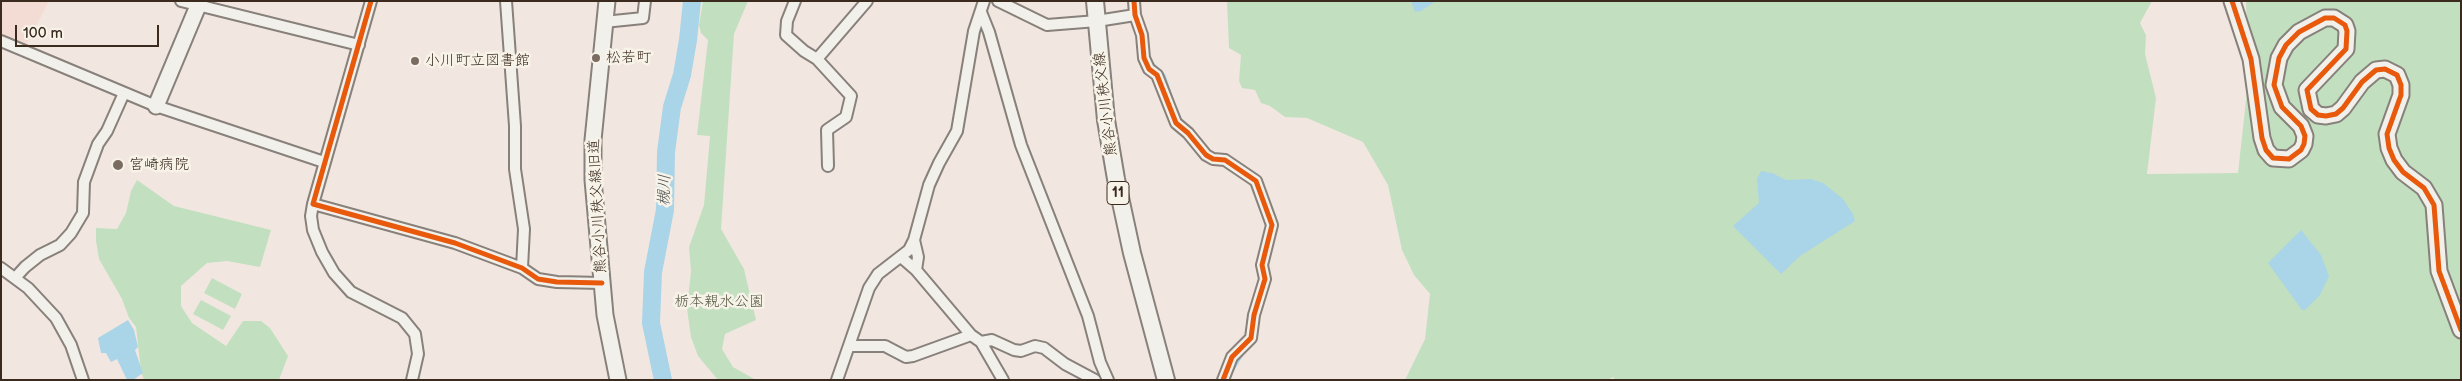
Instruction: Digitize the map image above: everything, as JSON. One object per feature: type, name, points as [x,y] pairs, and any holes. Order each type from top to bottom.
[{"type":"main road","name":"熊谷小川秩父線","points":[[1095,1],[1106,120],[1117,188],[1132,253],[1166,380]]},
{"type":"street","points":[[181,1],[200,4],[359,45]]},
{"type":"street","points":[[371,1],[324,162],[311,216],[313,230],[322,252],[334,273],[351,292],[402,318],[414,334],[418,354],[412,380]]},
{"type":"street","points":[[506,1],[516,126],[515,169],[524,229],[522,268]]},
{"type":"street","name":"熊谷小川秩父線旧道","points":[[607,1],[593,140],[593,180],[602,283],[610,344],[618,380]]},
{"type":"street","points":[[604,22],[643,18],[645,1]]},
{"type":"street","points":[[794,1],[787,22],[786,35],[804,51],[817,59],[851,96],[846,117],[827,130],[828,166]]},
{"type":"street","points":[[817,59],[867,1]]},
{"type":"street","points":[[837,380],[869,288],[878,274],[909,250],[914,240],[929,185],[939,162],[957,131],[974,31],[984,1]]},
{"type":"street","points":[[998,1],[1047,25],[1097,21],[1135,14]]},
{"type":"street","points":[[1134,1],[1135,14],[1142,35],[1144,58],[1149,69],[1158,75],[1176,123],[1188,133],[1206,155],[1213,159],[1225,160],[1256,180],[1272,225],[1262,266],[1266,279],[1254,314],[1251,338],[1232,357],[1223,380]]},
{"type":"street","points":[[2232,1],[2251,59],[2262,138],[2266,150],[2274,158],[2289,159],[2301,150],[2304,144],[2305,136],[2300,126],[2282,107],[2274,85],[2275,70],[2279,58],[2286,45],[2298,32],[2325,18],[2334,18],[2345,25],[2347,31],[2346,48],[2308,90],[2311,109],[2318,115],[2336,114],[2344,108],[2362,82],[2376,70],[2385,69],[2397,76],[2401,86],[2401,95],[2387,134],[2388,148],[2403,172],[2424,188],[2434,205],[2437,265],[2461,330]]},
{"type":"street","points":[[156,106],[200,4]]},
{"type":"street","points":[[981,12],[1022,145],[1081,298],[1100,362],[1108,380]]},
{"type":"street","points":[[1,41],[156,106],[324,162]]},
{"type":"street","points":[[15,278],[40,255],[60,245],[71,233],[83,213],[84,182],[98,144],[107,131],[124,93]]},
{"type":"street","points":[[314,204],[428,234],[522,268],[538,279],[557,282],[602,283]]},
{"type":"street","points":[[914,240],[918,257],[916,270]]},
{"type":"street","points":[[900,257],[916,270],[971,335],[981,342],[1003,380]]},
{"type":"street","points":[[1,268],[28,288],[56,318],[71,345],[83,380]]},
{"type":"street","points":[[850,346],[866,344],[885,346],[906,357],[971,335]]},
{"type":"street","points":[[981,342],[992,340],[1021,352],[1035,346],[1044,348],[1065,364],[1095,380]]},
{"type":"shaded area","points":[[1,1],[49,1],[26,46],[1,36]]},
{"type":"green space","name":"栃本親水公園","points":[[703,1],[748,1],[734,34],[721,229],[744,269],[756,320],[725,334],[722,349],[733,367],[756,380],[718,380],[698,356],[691,337],[687,309],[691,271],[689,247],[704,205],[710,136],[697,135],[708,40],[701,33],[699,25]]},
{"type":"green space","points":[[1227,1],[2152,1],[2140,23],[2146,35],[2145,54],[2156,98],[2147,174],[2238,173],[2248,82],[2246,1],[2461,1],[2461,380],[1615,380],[1613,377],[1608,380],[1405,380],[1425,339],[1430,294],[1414,275],[1402,250],[1388,185],[1363,142],[1307,118],[1285,117],[1270,106],[1261,103],[1255,90],[1242,88],[1239,81],[1241,55],[1229,48]]},
{"type":"green space","points":[[137,180],[174,206],[271,230],[260,267],[227,261],[207,263],[181,286],[181,306],[192,323],[226,346],[243,321],[261,321],[270,328],[288,356],[279,380],[144,380],[141,371],[136,327],[129,318],[122,299],[99,259],[96,241],[96,228],[117,229],[126,213],[131,191]]},
{"type":"green space","points":[[212,278],[242,294],[235,309],[204,293]]},
{"type":"green space","points":[[201,300],[231,316],[223,330],[193,314]]},
{"type":"water","points":[[1411,1],[1436,1],[1421,11],[1415,12]]},
{"type":"water","points":[[1761,171],[1772,173],[1786,180],[1811,179],[1823,183],[1843,199],[1853,214],[1855,221],[1800,256],[1781,274],[1733,226],[1759,203],[1757,179]]},
{"type":"water","points":[[2301,230],[2321,255],[2329,276],[2320,295],[2305,310],[2302,310],[2268,263]]},
{"type":"water","points":[[128,320],[134,330],[138,347],[135,350],[143,373],[133,380],[127,380],[117,359],[111,362],[106,353],[101,353],[98,338]]},
{"type":"waterway","name":"槻川","points":[[663,380],[651,323],[653,272],[665,210],[666,152],[672,107],[682,75],[692,1]]},
{"type":"waterway","points":[[1148,50],[1150,61],[1164,75],[1172,99]]},
{"type":"waterway","points":[[1174,105],[1183,124]]},
{"type":"waterway","points":[[1265,293],[1270,280],[1269,275]]},
{"type":"waterway","points":[[1231,373],[1244,351]]},
{"type":"cycle path","points":[[371,1],[313,204],[455,243],[522,268],[538,279],[557,282],[602,283]]},
{"type":"cycle path","points":[[1134,1],[1135,15],[1142,35],[1144,58],[1149,69],[1157,75],[1176,123],[1188,133],[1206,155],[1213,159],[1225,160],[1256,181],[1272,225],[1262,265],[1265,279],[1254,315],[1251,338],[1232,357],[1223,380]]},
{"type":"cycle path","points":[[2232,1],[2251,59],[2262,138],[2266,150],[2273,158],[2289,159],[2301,150],[2304,144],[2305,136],[2301,126],[2282,107],[2274,85],[2279,58],[2286,45],[2299,32],[2325,18],[2334,18],[2345,25],[2347,31],[2346,49],[2307,90],[2311,109],[2318,115],[2336,114],[2343,108],[2362,82],[2376,70],[2385,69],[2397,75],[2401,85],[2401,95],[2387,134],[2389,148],[2394,160],[2403,172],[2424,188],[2434,205],[2439,271],[2461,330]]},
{"type":"place","name":"松若町","points":[[596,58]]},
{"type":"place","name":"小川町立図書館","points":[[415,61]]},
{"type":"place","name":"宮崎病院","points":[[118,165]]}]
